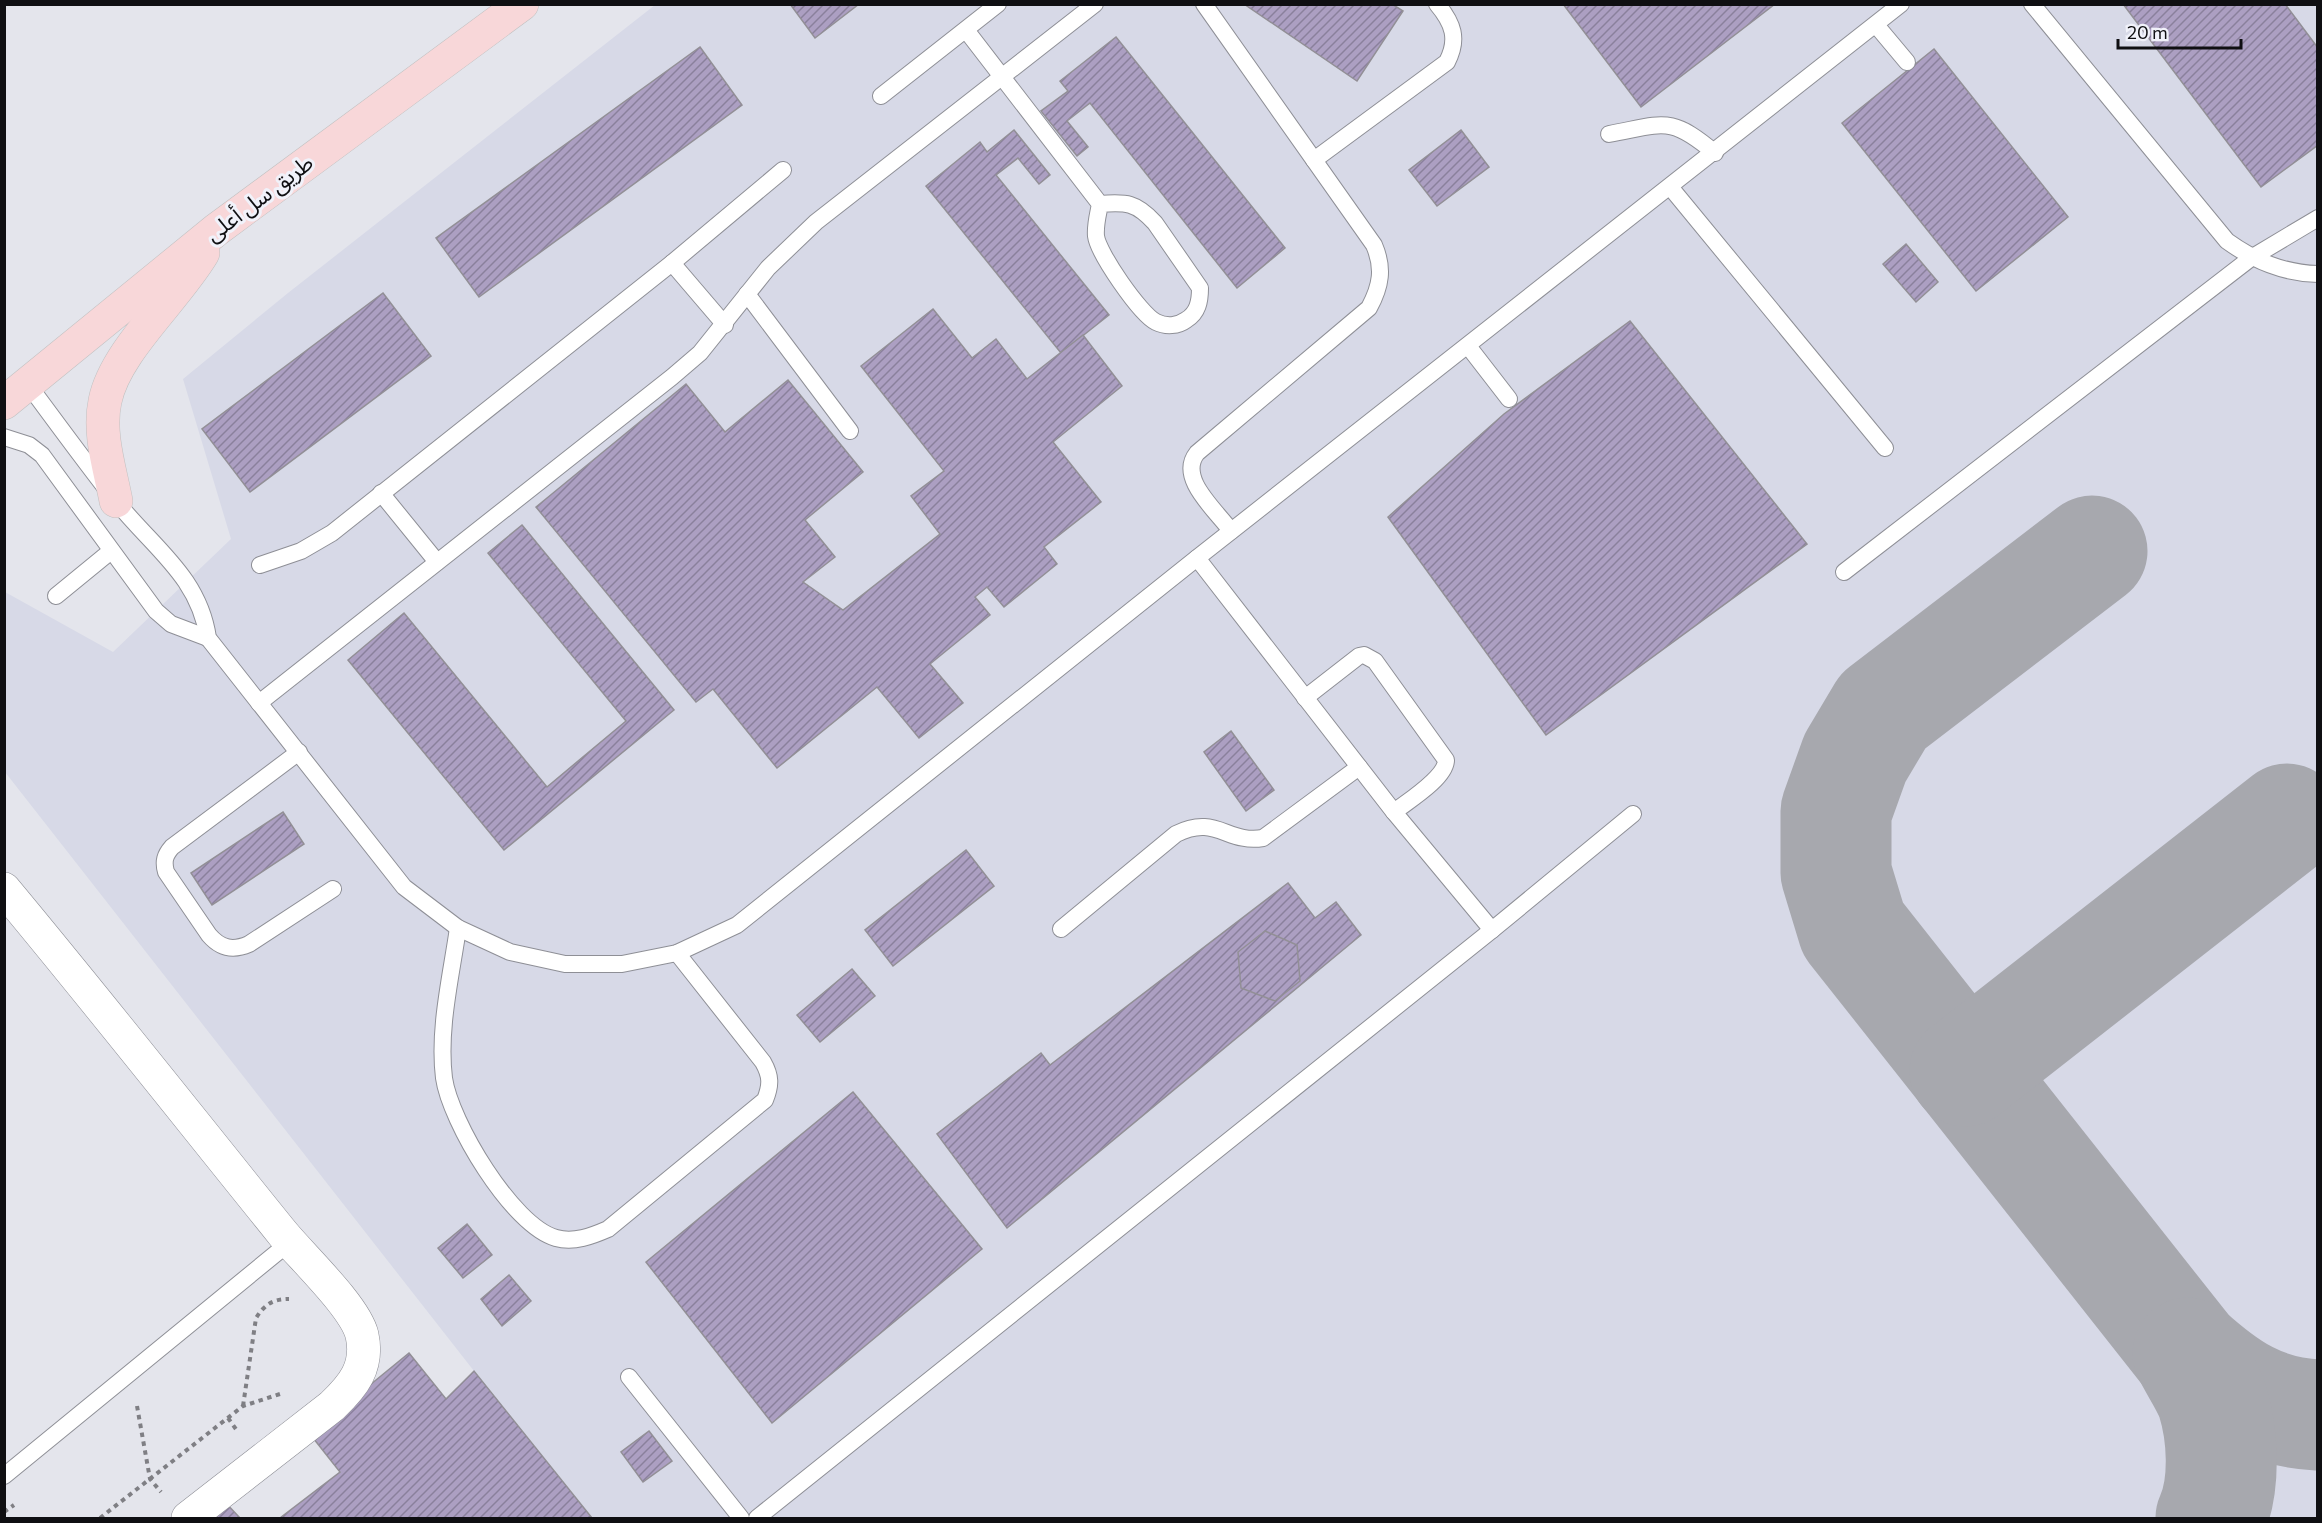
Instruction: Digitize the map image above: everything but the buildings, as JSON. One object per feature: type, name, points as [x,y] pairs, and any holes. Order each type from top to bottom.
[{"type":"main road","name":"طريق سل أعلى","points":[[16,393],[216,230],[522,4]]},
{"type":"main road","points":[[116,501],[103,423],[105,402],[111,381],[122,362],[187,280],[216,230]]},
{"type":"street","points":[[6,892],[290,1242],[348,1310],[362,1335],[363,1362],[352,1387],[332,1406],[188,1518]]},
{"type":"lane","points":[[881,96],[998,4]]},
{"type":"lane","points":[[259,703],[672,377],[700,353],[725,325],[768,268],[816,222],[1095,4]]},
{"type":"lane","points":[[1204,4],[1374,245],[1381,260],[1381,277],[1377,293],[1369,308],[1190,461],[1189,473],[1194,483],[1232,531]]},
{"type":"lane","points":[[1314,160],[1447,62],[1453,51],[1455,39],[1452,26],[1437,4]]},
{"type":"lane","points":[[16,393],[187,581],[199,600],[208,638],[404,887],[458,928],[510,952],[565,964],[622,964],[677,953],[737,926],[1197,558],[1716,153],[1901,4]]},
{"type":"lane","points":[[2032,4],[2227,241],[2251,258],[2282,270],[2318,274]]},
{"type":"lane","points":[[1876,25],[1906,62]]},
{"type":"lane","points":[[966,30],[1100,204],[1096,225],[1099,248],[1146,315],[1167,326],[1179,325],[1188,319],[1196,310],[1200,288],[1155,223],[1137,207],[1125,202],[1100,204]]},
{"type":"lane","points":[[1609,134],[1668,125],[1686,130],[1716,153]]},
{"type":"lane","points":[[260,565],[293,555],[317,543],[672,263],[783,170]]},
{"type":"lane","points":[[1671,188],[1885,448]]},
{"type":"lane","points":[[1844,572],[2251,258],[2318,218]]},
{"type":"lane","points":[[672,263],[725,325]]},
{"type":"lane","points":[[747,294],[850,431]]},
{"type":"lane","points":[[1468,346],[1509,399]]},
{"type":"lane","points":[[4,437],[29,445],[42,455],[156,611],[171,624],[208,638]]},
{"type":"lane","points":[[381,493],[437,562]]},
{"type":"lane","points":[[56,596],[111,551]]},
{"type":"lane","points":[[1197,558],[1394,812],[1492,930]]},
{"type":"lane","points":[[1305,698],[1359,656],[1370,657],[1375,661],[1446,760],[1446,766],[1439,776],[1394,812]]},
{"type":"lane","points":[[298,752],[172,847],[166,854],[164,863],[166,872],[209,935],[217,944],[227,948],[238,949],[249,944],[333,889]]},
{"type":"lane","points":[[1061,929],[1176,834],[1191,827],[1206,826],[1248,841],[1263,838],[1359,767]]},
{"type":"lane","points":[[757,1518],[1492,930],[1633,814]]},
{"type":"lane","points":[[458,928],[443,1037],[444,1079],[456,1120],[477,1156],[514,1207],[532,1227],[556,1239],[584,1239],[609,1229],[765,1100],[770,1087],[770,1074],[763,1062],[677,953]]},
{"type":"lane","points":[[4,1476],[290,1242]]},
{"type":"lane","points":[[629,1377],[741,1518]]},
{"type":"path","points":[[243,1406],[256,1318],[263,1307],[275,1299],[289,1299],[297,1306]]},
{"type":"path","points":[[132,1372],[150,1479],[163,1495]]},
{"type":"path","points":[[100,1518],[243,1406],[293,1390]]},
{"type":"shaded area","points":[[655,5],[2317,5],[2317,1518],[280,1518],[340,1472],[310,1434],[409,1353],[446,1399],[474,1371],[5,772],[5,592],[113,652],[231,539],[183,379],[288,293]]},
{"type":"taxiway","points":[[2092,551],[1883,711],[1855,758],[1836,811],[1836,873],[1853,929],[2188,1353],[2232,1388],[2263,1404],[2298,1413],[2318,1415]]},
{"type":"taxiway","points":[[1965,1071],[2287,819]]},
{"type":"taxiway","points":[[2188,1353],[2212,1399],[2219,1428],[2221,1475],[2216,1505],[2211,1518]]}]
